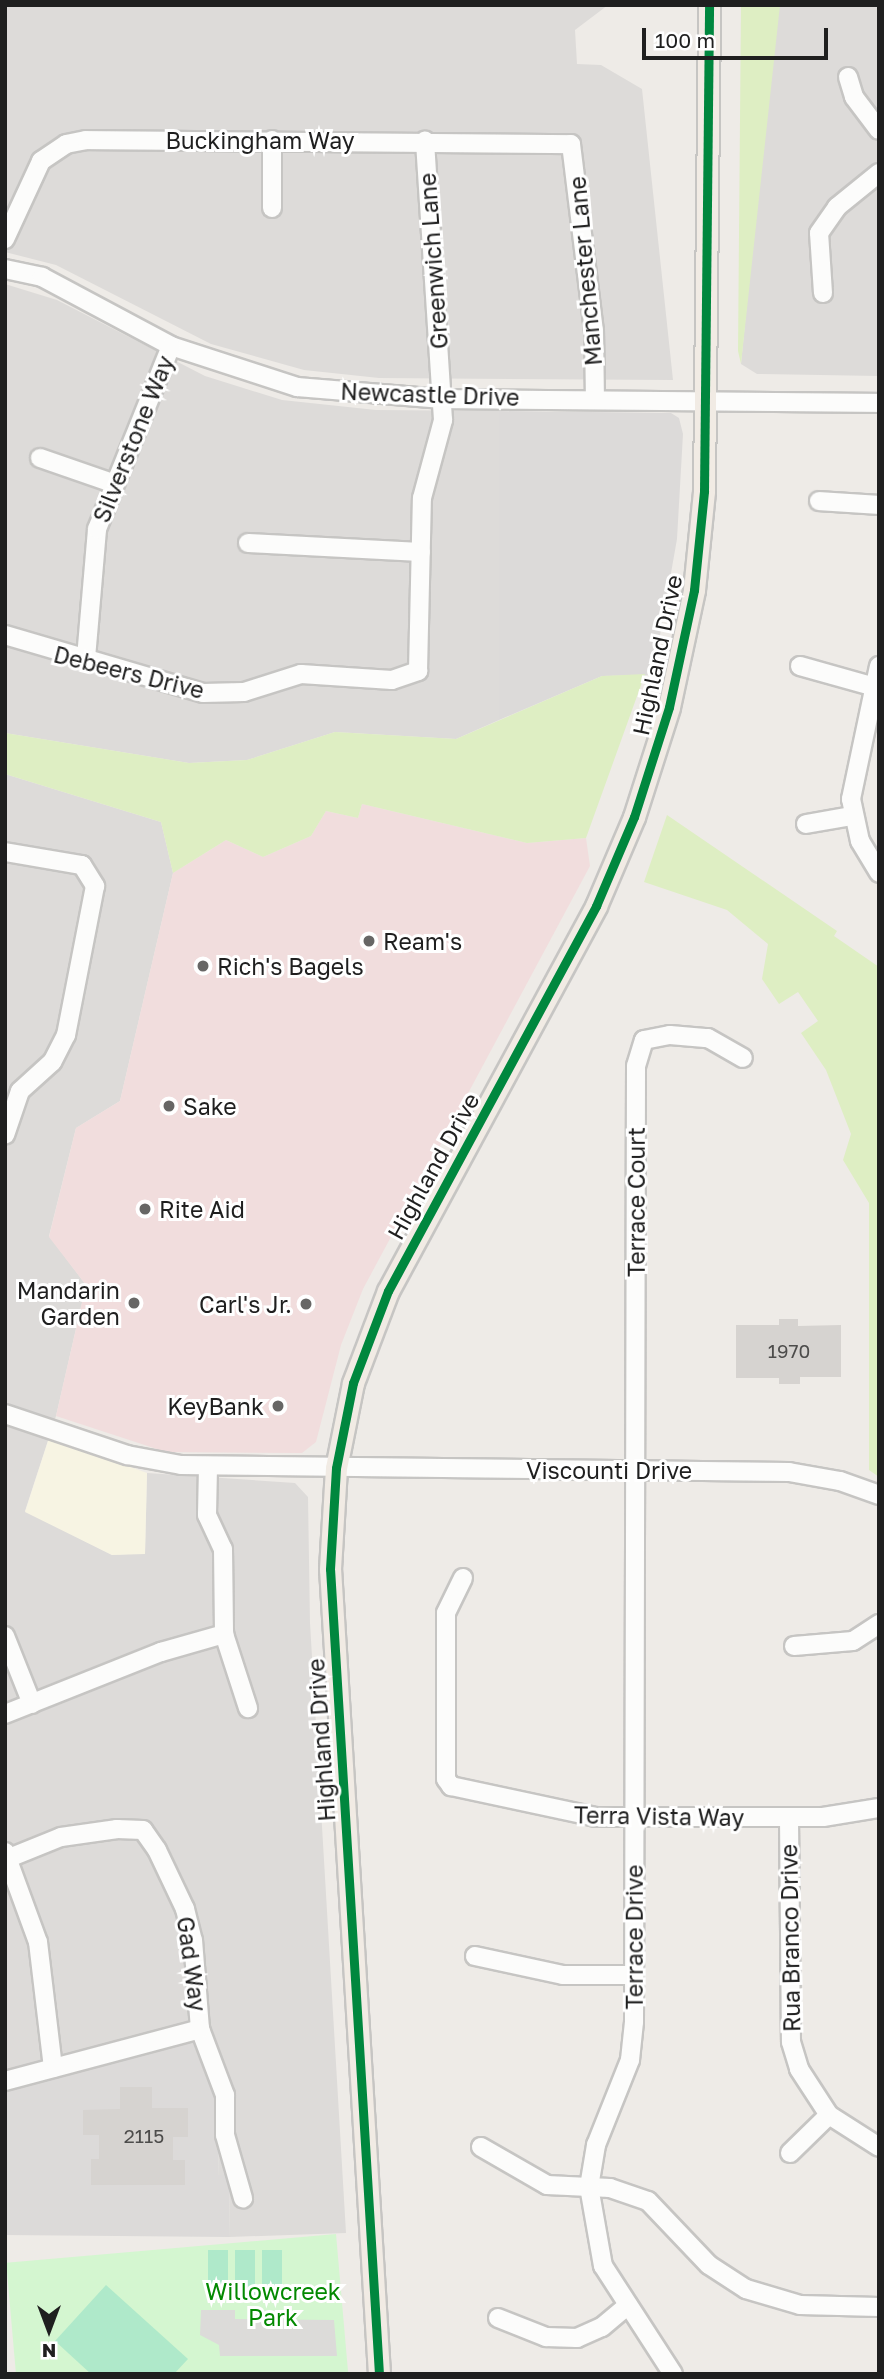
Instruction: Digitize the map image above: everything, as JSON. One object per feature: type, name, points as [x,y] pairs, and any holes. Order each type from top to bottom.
[{"type":"main road","name":"Highland Drive","points":[[379,2374],[330,1569],[335,1468],[353,1383],[388,1291],[596,906],[634,817],[669,707],[694,590],[707,398],[709,5]]},
{"type":"street","points":[[848,77],[854,97],[879,130]]},
{"type":"street","points":[[272,140],[272,208]]},
{"type":"street","name":"Buckingham Way","points":[[5,239],[33,172],[50,151],[66,144],[272,140],[571,144]]},
{"type":"street","name":"Greenwich Lane","points":[[418,671],[422,498],[441,437],[443,398],[425,141]]},
{"type":"street","name":"Manchester Lane","points":[[571,144],[594,330],[595,398]]},
{"type":"street","points":[[823,293],[819,233],[837,207],[879,173]]},
{"type":"street","name":"Newcastle Drive","points":[[5,269],[42,277],[171,346],[297,387],[443,398],[707,398],[879,403]]},
{"type":"street","name":"Silverstone Way","points":[[86,658],[92,554],[112,483],[171,346]]},
{"type":"street","points":[[40,458],[112,483]]},
{"type":"street","points":[[819,501],[879,505]]},
{"type":"street","points":[[248,542],[421,552]]},
{"type":"street","name":"Debeers Drive","points":[[5,635],[182,688],[224,694],[261,689],[301,674],[392,680],[418,671]]},
{"type":"street","points":[[800,666],[876,687]]},
{"type":"street","points":[[879,666],[856,760],[852,816],[879,873]]},
{"type":"street","points":[[806,824],[852,816]]},
{"type":"street","points":[[5,852],[82,865],[91,875],[94,898],[66,1035],[52,1062],[13,1088],[5,1135]]},
{"type":"street","name":"Terrace Court","points":[[634,1470],[639,1053],[644,1040],[695,1036],[743,1058]]},
{"type":"street","name":"Viscounti Drive","points":[[5,1414],[127,1455],[208,1467],[789,1472],[840,1481],[879,1495]]},
{"type":"street","points":[[208,1467],[207,1515],[223,1549],[224,1634],[248,1709]]},
{"type":"street","name":"Terrace Drive","points":[[634,1470],[634,1975],[629,2060],[596,2145],[589,2187],[595,2244],[628,2305],[673,2374]]},
{"type":"street","name":"Terra Vista Way","points":[[463,1578],[446,1613],[446,1779],[457,1789],[556,1812],[634,1817],[789,1818],[879,1808]]},
{"type":"street","points":[[794,1646],[853,1641],[879,1624]]},
{"type":"street","points":[[5,1714],[161,1652],[224,1634]]},
{"type":"street","points":[[5,1636],[32,1704]]},
{"type":"street","name":"Rua Branco Drive","points":[[789,1818],[791,2042],[799,2069],[830,2115],[879,2147]]},
{"type":"street","name":"Gad Way","points":[[7,1855],[61,1837],[142,1830],[186,1909],[198,1976],[200,2029],[225,2095],[225,2135],[243,2198]]},
{"type":"street","points":[[7,1855],[38,1942],[52,2068]]},
{"type":"street","points":[[475,1956],[563,1975],[634,1975]]},
{"type":"street","points":[[5,2081],[200,2029]]},
{"type":"street","points":[[790,2153],[830,2115]]},
{"type":"street","points":[[481,2147],[547,2185],[632,2192],[648,2201],[709,2265],[746,2289],[800,2305],[879,2307]]},
{"type":"street","points":[[498,2318],[546,2337],[577,2338],[602,2327],[628,2305]]},
{"type":"shaded area","points":[[5,5],[608,5],[575,30],[577,64],[601,65],[642,89],[673,380],[379,378],[304,370],[211,344],[56,265],[5,252]]},
{"type":"shaded area","points":[[879,5],[879,376],[757,374],[741,364],[776,6]]},
{"type":"shaded area","points":[[5,284],[57,300],[205,376],[282,400],[376,410],[499,411],[499,720],[456,739],[335,732],[247,760],[189,763],[5,733]]},
{"type":"shaded area","points":[[499,411],[671,413],[679,418],[683,434],[677,539],[653,675],[602,676],[499,720]]},
{"type":"shaded area","points":[[5,774],[161,822],[173,873],[120,1101],[76,1128],[49,1236],[86,1285],[56,1416],[25,1511],[112,1555],[145,1553],[147,1473],[295,1483],[308,1497],[310,1623],[346,2233],[229,2237],[230,2176],[218,2176],[220,2102],[206,2045],[186,2042],[5,2089]]},
{"type":"shaded area","points":[[362,804],[527,843],[586,838],[590,866],[363,1289],[341,1345],[316,1442],[302,1453],[166,1452],[56,1416],[86,1285],[49,1237],[76,1128],[120,1101],[173,873],[226,840],[263,857],[311,836],[326,811],[358,818]]},
{"type":"shaded area","points":[[49,1438],[147,1473],[145,1554],[112,1555],[25,1512]]},
{"type":"shaded area","points":[[186,2042],[206,2045],[220,2102],[218,2175],[230,2176],[229,2237],[5,2235],[5,2089]]},
{"type":"shaded area","points":[[201,2310],[235,2310],[235,2319],[334,2320],[337,2356],[220,2356],[219,2345],[200,2335]]},
{"type":"green space","points":[[741,5],[780,5],[741,364],[738,351]]},
{"type":"green space","points":[[645,674],[586,838],[527,843],[362,804],[358,818],[326,811],[311,836],[263,857],[226,840],[173,873],[161,822],[5,774],[5,733],[189,763],[247,760],[335,732],[456,739],[602,676]]},
{"type":"green space","points":[[667,815],[837,931],[834,936],[879,967],[879,1477],[869,1470],[869,1203],[843,1160],[851,1134],[826,1070],[801,1033],[818,1021],[798,992],[779,1004],[762,979],[768,944],[727,910],[644,882]]},
{"type":"green space","name":"Willowcreek Park","points":[[336,2234],[348,2374],[16,2374],[6,2263]]},
{"type":"green space","points":[[208,2250],[228,2250],[228,2295],[208,2295]]},
{"type":"green space","points":[[235,2250],[255,2250],[255,2295],[235,2295]]},
{"type":"green space","points":[[262,2250],[282,2250],[282,2295],[262,2295]]},
{"type":"green space","points":[[106,2285],[188,2359],[174,2374],[91,2374],[55,2341]]},
{"type":"building","points":[[779,1319],[798,1319],[798,1326],[841,1325],[841,1377],[800,1377],[800,1384],[779,1384],[779,1378],[736,1378],[736,1325],[779,1325]]},
{"type":"building","points":[[120,2087],[152,2087],[152,2108],[188,2108],[188,2137],[173,2137],[173,2160],[185,2160],[185,2185],[91,2185],[91,2159],[99,2159],[99,2135],[83,2135],[83,2110],[120,2109]]},
{"type":"cycle path","points":[[379,2374],[330,1569],[336,1468],[353,1383],[388,1291],[596,906],[634,817],[669,707],[694,590],[704,491],[709,5]]},
{"type":"place","name":"Ream's","points":[[369,941]]},
{"type":"place","name":"Rich's Bagels","points":[[203,966]]},
{"type":"place","name":"Sake","points":[[169,1106]]},
{"type":"place","name":"Rite Aid","points":[[145,1209]]},
{"type":"place","name":"Mandarin Garden","points":[[134,1303]]},
{"type":"place","name":"Carl's Jr.","points":[[306,1304]]},
{"type":"place","name":"KeyBank","points":[[278,1406]]}]
